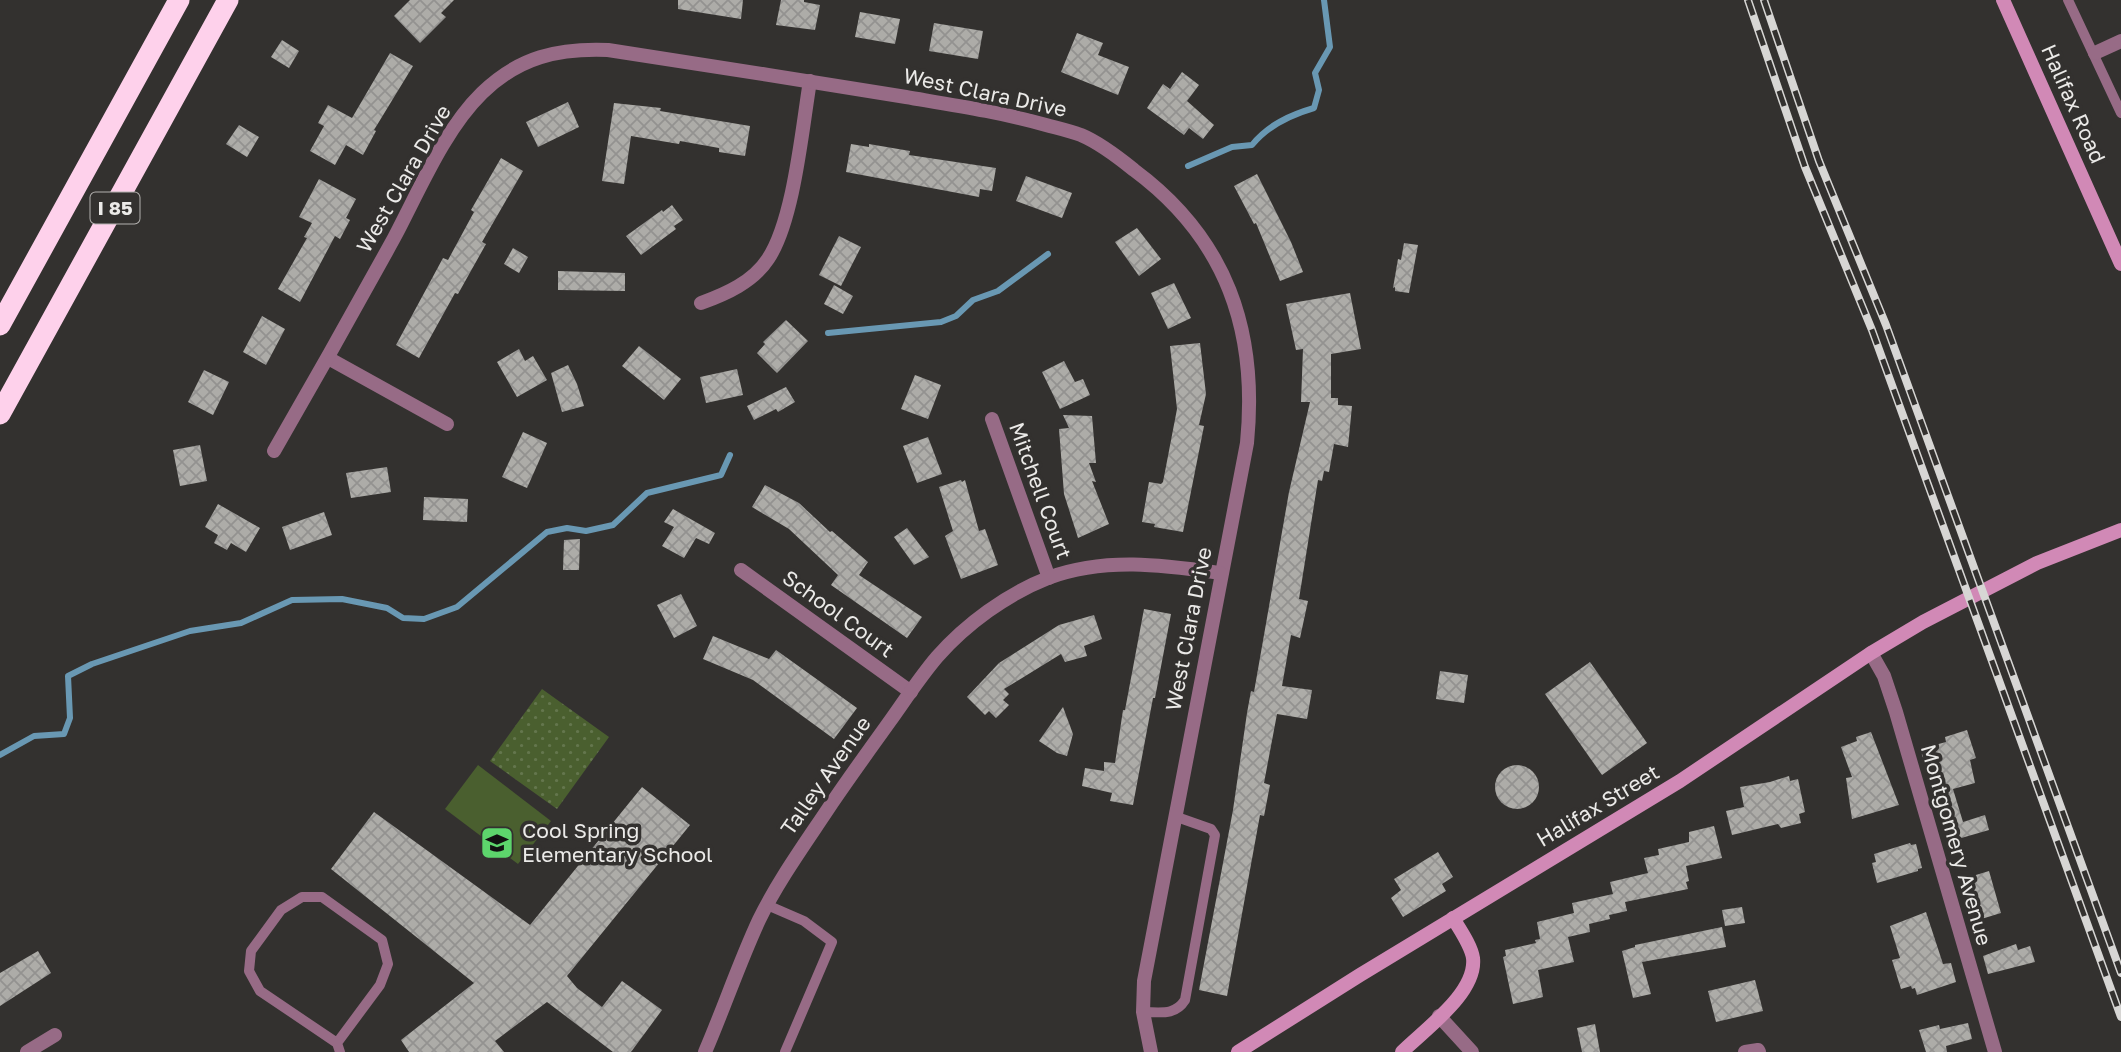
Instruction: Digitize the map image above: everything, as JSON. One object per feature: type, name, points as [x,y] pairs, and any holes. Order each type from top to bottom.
[{"type":"highway","name":"I 85","points":[[0,325],[179,0]]},
{"type":"highway","name":"I 85","points":[[0,414],[228,0]]},
{"type":"main road","name":"Halifax Road","points":[[2003,0],[2121,264]]},
{"type":"main road","name":"Halifax Street","points":[[1238,1052],[1680,781],[1871,653],[1923,622],[2037,563],[2121,530]]},
{"type":"main road","points":[[1402,1052],[1461,996],[1469,984],[1473,970],[1473,954],[1453,918]]},
{"type":"street","points":[[2095,53],[2121,41]]},
{"type":"street","name":"West Clara Drive","points":[[274,451],[328,358],[443,146],[464,114],[482,93],[503,76],[532,60],[559,51],[608,50],[984,110],[1082,135],[1118,158],[1153,184],[1177,207],[1201,238],[1222,272],[1234,301],[1243,331],[1249,370],[1247,443],[1144,981],[1143,1012],[1151,1052]]},
{"type":"street","points":[[701,303],[724,295],[745,282],[769,258],[781,230],[793,186],[810,81]]},
{"type":"street","points":[[328,358],[447,424]]},
{"type":"street","name":"Mitchell Court","points":[[992,419],[1049,578]]},
{"type":"street","name":"Talley Avenue","points":[[705,1052],[746,950],[782,878],[846,782],[911,692],[937,658],[960,635],[992,609],[1027,587],[1082,568],[1116,563],[1154,564],[1220,573]]},
{"type":"street","name":"School Court","points":[[740,570],[911,692]]},
{"type":"street","name":"Montgomery Avenue","points":[[1871,653],[1884,676],[1896,712],[1955,923],[1995,1052]]},
{"type":"street","points":[[1439,1016],[1472,1052]]},
{"type":"street","points":[[27,1052],[55,1035]]},
{"type":"lane","points":[[2068,0],[2121,113]]},
{"type":"lane","points":[[1143,1012],[1172,1012],[1185,1000],[1214,835],[1211,829],[1174,816]]},
{"type":"lane","points":[[302,897],[322,897],[382,940],[388,964],[380,985],[339,1047],[260,991],[249,971],[251,951],[281,910],[302,897]]},
{"type":"lane","points":[[767,905],[804,921],[832,942],[785,1052]]},
{"type":"green space","points":[[542,689],[609,737],[557,809],[490,761]]},
{"type":"green space","points":[[478,765],[551,821],[518,864],[445,809]]},
{"type":"building","points":[[410,0],[454,0],[441,13],[446,17],[420,43],[394,16]]},
{"type":"building","points":[[678,0],[743,0],[741,19],[678,9]]},
{"type":"building","points":[[781,0],[804,0],[820,5],[815,30],[776,25]]},
{"type":"building","points":[[860,12],[900,19],[895,44],[855,37]]},
{"type":"building","points":[[934,23],[983,31],[978,59],[929,51]]},
{"type":"building","points":[[1077,33],[1103,43],[1098,55],[1129,67],[1118,95],[1061,72]]},
{"type":"building","points":[[282,40],[299,51],[289,68],[271,57]]},
{"type":"building","points":[[390,53],[413,66],[374,130],[376,131],[363,155],[346,145],[335,165],[310,151],[324,126],[318,123],[328,105],[352,118]]},
{"type":"building","points":[[1182,72],[1199,85],[1187,101],[1214,125],[1203,139],[1189,128],[1184,135],[1147,108],[1163,84],[1170,89]]},
{"type":"building","points":[[568,102],[579,127],[538,147],[526,122]]},
{"type":"building","points":[[614,103],[661,108],[660,111],[750,126],[745,156],[680,141],[679,144],[631,136],[624,184],[602,181]]},
{"type":"building","points":[[239,125],[259,137],[247,157],[226,144]]},
{"type":"building","points":[[851,144],[869,147],[869,144],[910,151],[909,155],[996,168],[992,191],[980,189],[979,197],[846,172]]},
{"type":"building","points":[[501,158],[523,171],[482,242],[486,244],[419,358],[396,345],[443,258],[448,260],[474,212],[471,210]]},
{"type":"building","points":[[1257,174],[1303,272],[1280,281],[1256,223],[1254,224],[1234,186]]},
{"type":"building","points":[[1026,176],[1072,193],[1062,218],[1016,201]]},
{"type":"building","points":[[319,179],[356,199],[346,218],[350,220],[340,239],[335,236],[300,302],[278,289],[307,238],[304,237],[312,223],[299,217]]},
{"type":"building","points":[[672,205],[683,220],[674,226],[676,229],[641,255],[626,236]]},
{"type":"building","points":[[1137,228],[1161,259],[1139,276],[1115,242]]},
{"type":"building","points":[[839,236],[861,247],[841,286],[819,275]]},
{"type":"building","points":[[1404,243],[1418,245],[1409,293],[1395,291],[1395,287],[1393,288]]},
{"type":"building","points":[[513,248],[528,257],[519,273],[504,264]]},
{"type":"building","points":[[558,271],[625,273],[625,291],[558,290]]},
{"type":"building","points":[[1174,283],[1191,318],[1168,329],[1151,293]]},
{"type":"building","points":[[834,285],[853,296],[843,314],[824,304]]},
{"type":"building","points":[[1350,293],[1361,349],[1331,354],[1331,398],[1338,398],[1338,405],[1352,406],[1348,447],[1334,444],[1329,472],[1324,471],[1322,481],[1318,480],[1299,599],[1308,601],[1300,638],[1291,635],[1282,686],[1312,690],[1307,719],[1277,714],[1264,783],[1270,785],[1264,816],[1260,815],[1227,996],[1199,990],[1233,810],[1251,691],[1254,692],[1289,492],[1310,402],[1301,402],[1303,349],[1296,350],[1286,304]]},
{"type":"building","points":[[262,316],[285,329],[266,365],[243,352]]},
{"type":"building","points":[[786,320],[808,341],[777,373],[757,353],[765,344],[763,342]]},
{"type":"building","points":[[1200,343],[1206,394],[1199,425],[1204,426],[1183,532],[1142,522],[1149,482],[1163,482],[1177,409],[1170,346]]},
{"type":"building","points":[[639,346],[681,379],[664,400],[622,366]]},
{"type":"building","points":[[519,349],[525,361],[533,356],[547,380],[517,397],[497,362]]},
{"type":"building","points":[[1064,361],[1075,382],[1083,379],[1090,395],[1060,409],[1042,372]]},
{"type":"building","points":[[568,365],[584,406],[562,412],[551,373]]},
{"type":"building","points":[[737,369],[743,395],[706,403],[700,377]]},
{"type":"building","points":[[204,370],[229,382],[213,415],[188,402]]},
{"type":"building","points":[[915,375],[941,385],[928,419],[901,409]]},
{"type":"building","points":[[786,387],[795,402],[778,412],[776,409],[754,420],[747,406]]},
{"type":"building","points":[[1063,415],[1092,416],[1096,463],[1089,463],[1096,482],[1092,481],[1109,524],[1078,538],[1064,494],[1059,429],[1069,428]]},
{"type":"building","points":[[523,432],[547,443],[527,488],[502,477]]},
{"type":"building","points":[[928,437],[942,474],[917,483],[903,446]]},
{"type":"building","points":[[200,445],[207,481],[180,486],[173,450]]},
{"type":"building","points":[[387,467],[391,492],[351,498],[346,473]]},
{"type":"building","points":[[965,480],[979,531],[985,529],[998,565],[961,579],[945,536],[953,531],[939,487]]},
{"type":"building","points":[[765,485],[799,503],[868,562],[859,575],[922,617],[907,638],[831,585],[838,575],[789,529],[752,507]]},
{"type":"building","points":[[424,497],[468,499],[467,522],[423,520]]},
{"type":"building","points":[[218,504],[260,528],[246,552],[231,543],[227,550],[214,543],[218,535],[205,527]]},
{"type":"building","points":[[673,509],[715,533],[709,544],[696,538],[684,558],[662,546],[674,527],[664,522]]},
{"type":"building","points":[[324,512],[332,535],[290,550],[282,527]]},
{"type":"building","points":[[907,528],[929,557],[914,565],[894,537]]},
{"type":"building","points":[[580,539],[579,570],[563,570],[564,540]]},
{"type":"building","points":[[681,594],[697,626],[674,638],[657,605]]},
{"type":"building","points":[[1144,609],[1171,614],[1133,805],[1110,801],[1112,793],[1082,786],[1085,768],[1104,771],[1104,762],[1115,763]]},
{"type":"building","points":[[1094,615],[1102,639],[1084,646],[1087,656],[1065,662],[1061,654],[1004,689],[1009,694],[1003,700],[1009,705],[996,718],[989,711],[985,715],[967,697],[999,663],[1059,625]]},
{"type":"building","points":[[713,636],[769,659],[776,650],[857,708],[834,739],[753,680],[703,659]]},
{"type":"building","points":[[1590,662],[1647,743],[1602,775],[1545,694]]},
{"type":"building","points":[[1440,671],[1468,675],[1464,703],[1436,699]]},
{"type":"building","points":[[1063,707],[1073,734],[1067,756],[1039,741]]},
{"type":"building","points":[[1967,730],[1976,758],[1970,760],[1975,783],[1953,789],[1963,822],[1985,815],[1989,830],[1951,841],[1920,749],[1946,742],[1945,737]]},
{"type":"building","points":[[1871,732],[1899,805],[1852,819],[1846,778],[1852,777],[1841,747],[1857,741],[1856,737]]},
{"type":"building","points":[[1517,765],[1533,771],[1539,787],[1533,803],[1517,809],[1501,803],[1495,787],[1501,771]]},
{"type":"building","points":[[1789,776],[1790,781],[1798,779],[1805,812],[1799,814],[1801,823],[1781,828],[1778,824],[1732,835],[1726,811],[1744,807],[1740,787]]},
{"type":"building","points":[[642,787],[690,825],[567,976],[577,988],[602,1007],[622,981],[662,1010],[631,1052],[613,1052],[547,1002],[495,1041],[504,1052],[409,1052],[401,1040],[474,983],[331,869],[374,812],[530,925]]},
{"type":"building","points":[[1714,826],[1722,858],[1686,866],[1688,889],[1625,902],[1627,911],[1589,924],[1590,932],[1568,937],[1574,962],[1538,970],[1543,997],[1513,1004],[1503,957],[1506,956],[1505,950],[1536,943],[1535,940],[1540,939],[1537,922],[1574,913],[1572,903],[1613,894],[1610,882],[1648,873],[1644,858],[1659,855],[1658,849],[1689,842],[1689,832]]},
{"type":"building","points":[[1910,843],[1916,844],[1922,868],[1877,883],[1872,863],[1876,862],[1874,854]]},
{"type":"building","points":[[1438,852],[1453,877],[1442,884],[1446,891],[1403,917],[1391,898],[1401,890],[1394,879]]},
{"type":"building","points":[[1989,871],[2001,913],[1978,920],[1974,908],[1971,909],[1966,878]]},
{"type":"building","points":[[1742,907],[1745,923],[1725,926],[1722,910]]},
{"type":"building","points":[[1926,912],[1943,964],[1951,963],[1956,982],[1917,995],[1915,988],[1912,989],[1911,986],[1901,989],[1892,960],[1900,958],[1890,926]]},
{"type":"building","points":[[1722,927],[1726,947],[1642,962],[1651,994],[1633,998],[1622,951],[1635,945]]},
{"type":"building","points":[[2016,944],[2018,950],[2030,946],[2035,962],[1988,974],[1983,956]]},
{"type":"building","points":[[38,951],[51,973],[0,1006],[0,973]]},
{"type":"building","points":[[1755,980],[1763,1011],[1716,1022],[1708,991]]},
{"type":"building","points":[[1968,1023],[1972,1039],[1946,1046],[1947,1052],[1926,1052],[1919,1030],[1939,1025],[1940,1029]]},
{"type":"building","points":[[1595,1024],[1600,1052],[1582,1052],[1577,1028]]},
{"type":"waterway","points":[[1188,166],[1232,147],[1252,145],[1280,122],[1314,108],[1319,90],[1315,73],[1330,47],[1324,0]]},
{"type":"waterway","points":[[828,333],[941,322],[956,316],[973,300],[998,291],[1048,254]]},
{"type":"waterway","points":[[0,755],[34,736],[64,734],[70,718],[68,676],[92,664],[190,631],[241,623],[292,600],[342,599],[387,608],[403,618],[424,619],[457,607],[547,532],[567,528],[586,531],[613,525],[647,493],[721,475],[730,455]]},
{"type":"railway","points":[[1748,0],[1805,167],[1872,330],[2121,1017]]},
{"type":"railway","points":[[1764,0],[1819,161],[1886,325],[2121,973]]},
{"type":"place","name":"Cool Spring Elementary School","points":[[497,843]]}]
